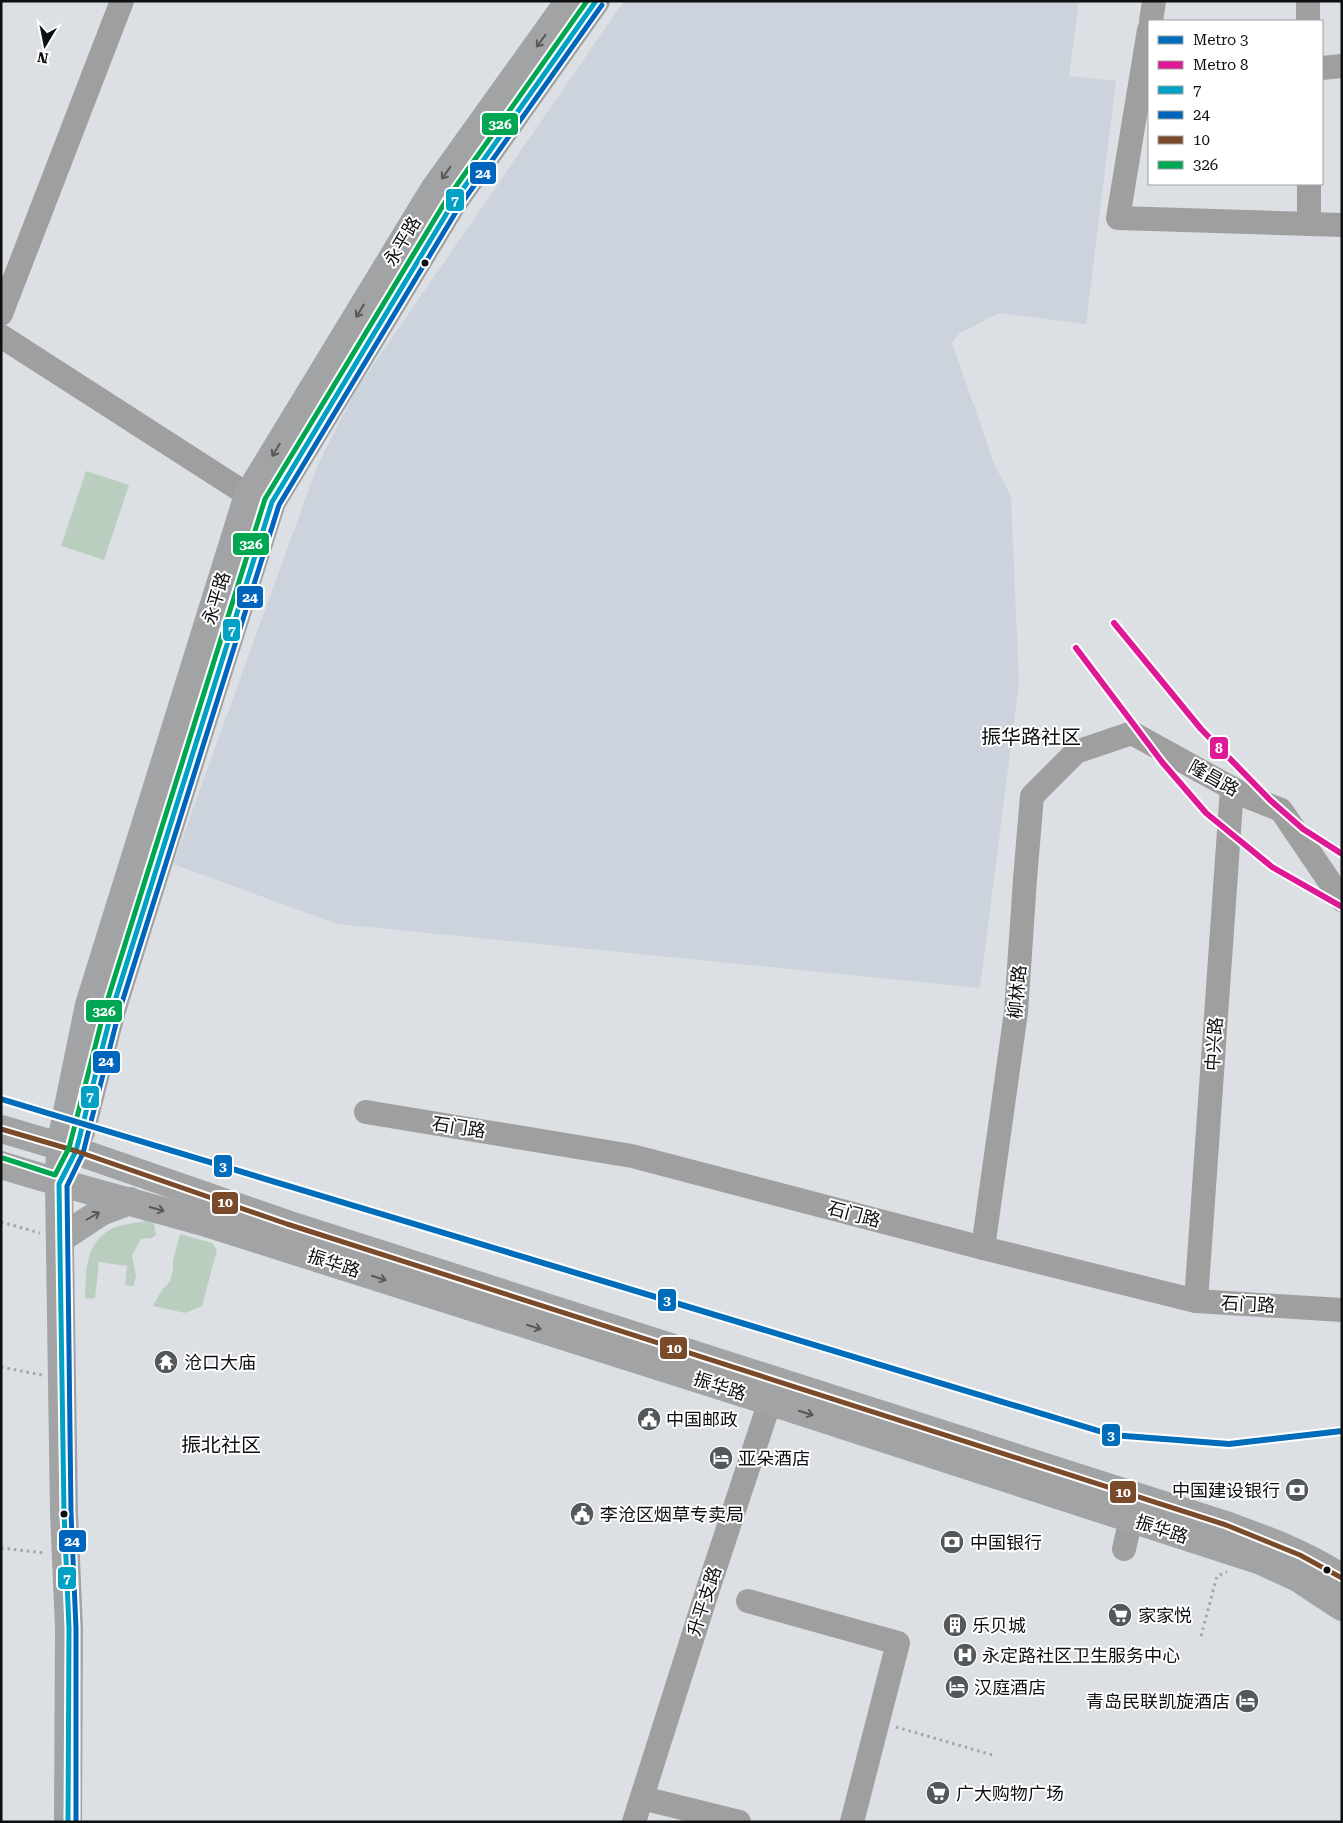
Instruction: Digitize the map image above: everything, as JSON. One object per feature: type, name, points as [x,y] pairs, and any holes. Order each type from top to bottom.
[{"type":"main road","name":"永平路","points":[[68,1822],[69,1628],[59,1184],[68,1148],[89,1005],[260,498],[433,191],[569,1]]},
{"type":"main road","name":"永平路","points":[[260,498],[453,203],[596,1]]},
{"type":"main road","name":"振华路","points":[[1,1129],[68,1148],[774,1391],[1131,1519],[1261,1561],[1298,1578],[1342,1607]]},
{"type":"main road","name":"振华路","points":[[1,1165],[59,1184],[130,1201],[203,1222],[1226,1525],[1283,1546],[1342,1578]]},
{"type":"main road","points":[[60,1239],[101,1212],[130,1201]]},
{"type":"street","points":[[1,314],[122,1]]},
{"type":"street","points":[[1151,20],[1154,1]]},
{"type":"street","points":[[1308,1],[1308,20]]},
{"type":"street","points":[[1148,41],[1118,218],[1342,225]]},
{"type":"street","points":[[1323,68],[1342,66]]},
{"type":"street","points":[[1309,185],[1309,224]]},
{"type":"street","points":[[1,336],[260,498]]},
{"type":"street","name":"隆昌路","points":[[1076,752],[1132,733],[1232,788],[1281,810],[1342,900]]},
{"type":"street","name":"柳林路","points":[[982,1248],[1016,1012],[1024,879],[1032,796],[1076,752]]},
{"type":"street","name":"中兴路","points":[[1196,1301],[1232,788]]},
{"type":"street","name":"石门路","points":[[366,1112],[632,1156],[982,1248],[1196,1301],[1342,1310]]},
{"type":"street","name":"升平支路","points":[[634,1822],[708,1588],[774,1391]]},
{"type":"street","points":[[1124,1549],[1131,1519]]},
{"type":"street","points":[[748,1601],[898,1643],[852,1822]]},
{"type":"street","points":[[642,1798],[739,1822]]},
{"type":"path","points":[[1,1222],[60,1239]]},
{"type":"path","points":[[1,1367],[62,1379]]},
{"type":"path","points":[[1,1548],[66,1555]]},
{"type":"path","points":[[1201,1636],[1216,1576],[1261,1561]]},
{"type":"path","points":[[878,1722],[996,1756]]},
{"type":"shaded area","points":[[624,1],[1079,1],[1069,76],[1116,81],[1086,324],[999,313],[960,333],[952,343],[995,466],[1011,496],[1019,683],[980,988],[337,924],[173,864],[318,464],[356,390]]},
{"type":"green space","points":[[86,471],[129,485],[104,560],[61,546]]},
{"type":"green space","points":[[149,1220],[154,1224],[156,1235],[152,1238],[141,1239],[132,1255],[136,1277],[133,1286],[125,1285],[127,1266],[99,1262],[95,1298],[85,1299],[88,1260],[91,1251],[102,1235],[120,1226]]},
{"type":"green space","points":[[180,1234],[212,1243],[217,1250],[202,1306],[185,1313],[153,1306],[162,1290],[170,1281]]},
{"type":"metro line","name":"8","points":[[1114,623],[1201,729],[1270,800],[1303,829],[1342,854]]},
{"type":"metro line","name":"8","points":[[1076,648],[1162,762],[1206,813],[1272,867],[1342,907]]},
{"type":"metro line","name":"3","points":[[1,1099],[1112,1435],[1229,1444],[1342,1431]]},
{"type":"transit line","name":"326","points":[[3,1158],[55,1175],[69,1148],[105,1008],[265,499],[447,199],[587,1]]},
{"type":"transit line","name":"7","points":[[68,1822],[69,1628],[64,1513],[59,1184],[76,1151],[112,1010],[272,502],[453,203],[596,1]]},
{"type":"transit line","name":"24","points":[[76,1822],[76,1628],[71,1513],[67,1186],[83,1153],[119,1012],[279,505],[459,207],[602,5]]},
{"type":"transit line","name":"10","points":[[1,1129],[76,1151],[287,1224],[1226,1525],[1300,1555],[1342,1578]]},
{"type":"place","name":"沧口大庙","points":[[166,1362]]},
{"type":"place","name":"中国邮政","points":[[649,1419]]},
{"type":"place","name":"亚朵酒店","points":[[721,1458]]},
{"type":"place","name":"中国建设银行","points":[[1297,1490]]},
{"type":"place","name":"李沧区烟草专卖局","points":[[582,1514]]},
{"type":"place","name":"中国银行","points":[[952,1542]]},
{"type":"place","name":"家家悦","points":[[1120,1615]]},
{"type":"place","name":"乐贝城","points":[[955,1625]]},
{"type":"place","name":"永定路社区卫生服务中心","points":[[965,1655]]},
{"type":"place","name":"汉庭酒店","points":[[957,1687]]},
{"type":"place","name":"青岛民联凯旋酒店","points":[[1247,1701]]},
{"type":"place","name":"广大购物广场","points":[[938,1793]]},
{"type":"district","name":"振华路社区","points":[[1031,737]]},
{"type":"district","name":"振北社区","points":[[221,1445]]}]
